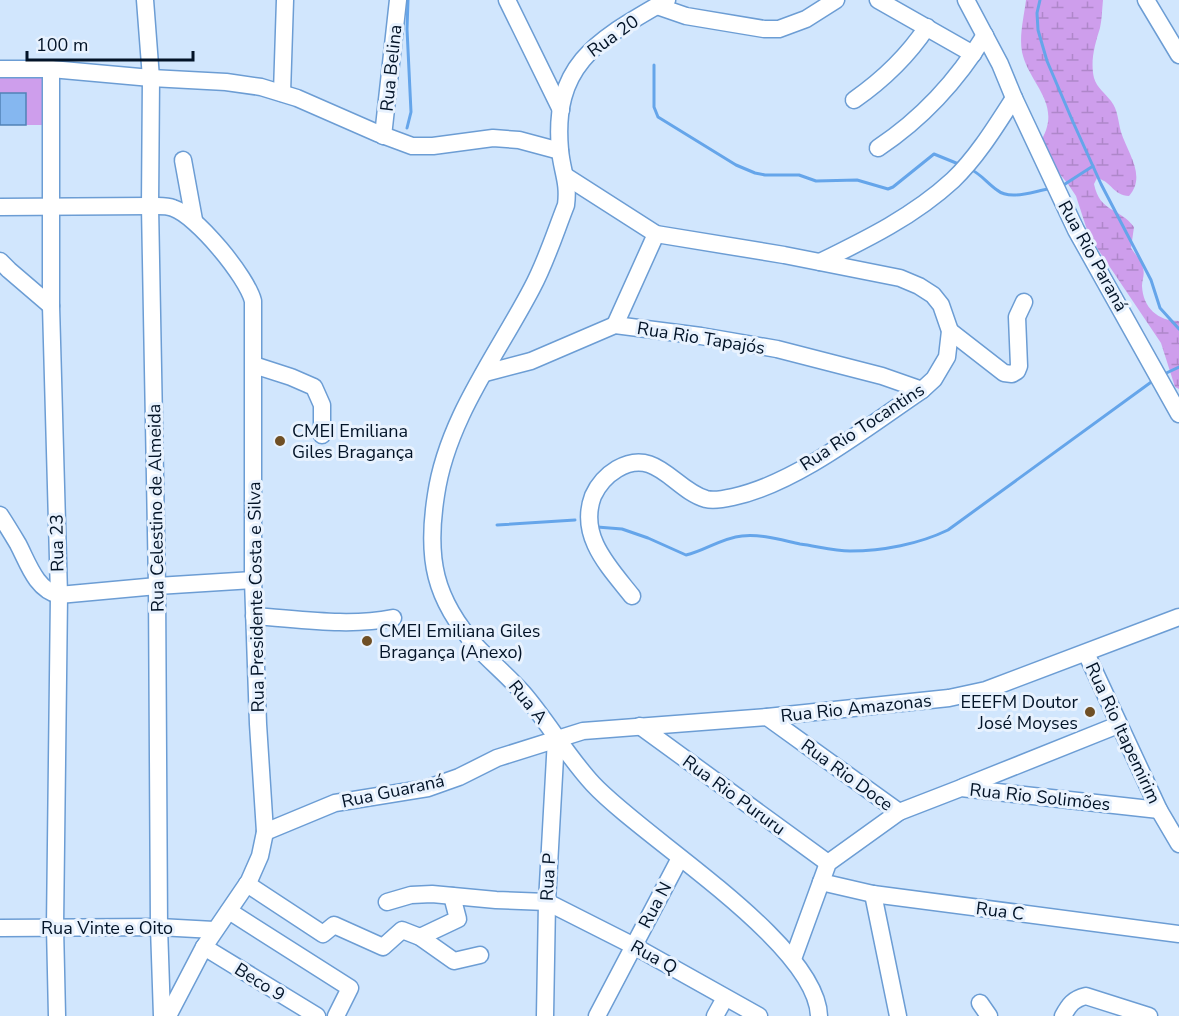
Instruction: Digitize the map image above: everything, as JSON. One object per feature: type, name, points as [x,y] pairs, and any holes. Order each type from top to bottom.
[{"type":"street","name":"Rua Celestino de Almeida","points":[[145,0],[152,78],[150,206],[162,1016]]},
{"type":"street","points":[[282,93],[285,0]]},
{"type":"street","name":"Rua Belina","points":[[384,136],[398,0]]},
{"type":"street","points":[[662,3],[686,16],[764,29],[779,28],[806,19],[836,0]]},
{"type":"street","points":[[878,0],[973,54]]},
{"type":"street","name":"Rua Rio Paraná","points":[[966,0],[1000,64],[1076,230],[1178,410]]},
{"type":"street","points":[[1146,0],[1179,55]]},
{"type":"street","points":[[511,2],[561,110]]},
{"type":"street","name":"Rua 20","points":[[560,151],[564,90],[579,62],[597,44],[662,3]]},
{"type":"street","points":[[854,100],[895,68],[927,27]]},
{"type":"street","points":[[878,148],[896,136],[930,106],[953,81],[985,35]]},
{"type":"street","points":[[0,69],[51,69],[226,82],[261,87],[282,93],[412,146],[433,146],[494,138],[519,140],[560,151]]},
{"type":"street","name":"Rua 23","points":[[51,69],[51,306],[59,595],[55,927],[57,1016]]},
{"type":"street","points":[[820,262],[864,241],[911,213],[954,178],[978,151],[1014,98]]},
{"type":"street","name":"Rua A","points":[[560,151],[567,177],[566,205],[533,286],[452,435],[436,494],[432,545],[436,576],[445,602],[462,630],[522,692],[555,739],[594,785],[752,917],[793,959],[811,989],[819,1008],[819,1016]]},
{"type":"street","points":[[183,160],[194,220]]},
{"type":"street","points":[[567,177],[656,234],[820,262],[900,278],[919,286],[933,295],[941,305],[950,330],[1004,373],[1012,374],[1019,366],[1017,317],[1024,302]]},
{"type":"street","name":"Rua Presidente Costa e Silva","points":[[0,207],[173,207],[194,220],[245,281],[251,293],[254,313],[253,580],[258,724],[265,832],[260,856],[247,884],[214,930],[168,1016]]},
{"type":"street","points":[[615,325],[656,234]]},
{"type":"street","points":[[0,261],[51,306]]},
{"type":"street","name":"Rua Rio Tapajós","points":[[485,373],[531,361],[615,325],[777,349],[882,376],[922,390]]},
{"type":"street","name":"Rua Rio Tocantins","points":[[632,596],[602,558],[589,526],[591,502],[595,491],[609,475],[637,462],[648,464],[659,468],[704,499],[718,500],[734,497],[764,487],[822,458],[922,390],[934,379],[947,357],[950,330]]},
{"type":"street","points":[[254,365],[306,382],[314,387],[322,405],[322,435]]},
{"type":"street","points":[[0,515],[41,585],[51,593],[59,595],[253,580]]},
{"type":"street","points":[[254,616],[345,622],[370,622],[393,618]]},
{"type":"street","name":"Rua Rio Amazonas","points":[[555,739],[584,731],[766,717],[949,698],[986,690],[1179,617]]},
{"type":"street","name":"Rua Rio Itapemirim","points":[[1086,653],[1159,810],[1177,835]]},
{"type":"street","name":"Rua Rio Doce","points":[[766,717],[899,812]]},
{"type":"street","points":[[961,788],[1118,725]]},
{"type":"street","name":"Rua Rio Pururu","points":[[640,726],[828,863]]},
{"type":"street","name":"Rua Guaraná","points":[[265,832],[335,803],[428,788],[459,777],[497,758],[555,739]]},
{"type":"street","name":"Rua P","points":[[544,1016],[546,902],[555,739]]},
{"type":"street","name":"Rua Rio Solimões","points":[[828,863],[899,812],[961,788],[1159,810]]},
{"type":"street","name":"Rua N","points":[[597,1016],[680,858]]},
{"type":"street","points":[[793,959],[828,863]]},
{"type":"street","name":"Rua C","points":[[821,882],[873,894],[1179,934]]},
{"type":"street","points":[[247,884],[323,934],[334,925],[383,947],[402,930],[420,937],[454,961],[480,955]]},
{"type":"street","points":[[873,894],[898,1016]]},
{"type":"street","points":[[387,902],[411,895],[546,902]]},
{"type":"street","points":[[420,937],[458,919],[452,896]]},
{"type":"street","name":"Rua Q","points":[[546,902],[634,946],[759,1016]]},
{"type":"street","points":[[229,911],[350,988],[336,1016]]},
{"type":"street","name":"Rua Vinte e Oito","points":[[0,928],[159,927],[214,930]]},
{"type":"street","name":"Beco 9","points":[[204,947],[317,1016]]},
{"type":"street","points":[[1063,1016],[1076,999],[1086,996],[1149,1016]]},
{"type":"street","points":[[715,1016],[725,998]]},
{"type":"green space","points":[[1026,0],[1103,0],[1101,25],[1093,59],[1094,78],[1115,108],[1121,132],[1134,164],[1136,180],[1129,196],[1120,194],[1106,182],[1097,178],[1094,184],[1105,205],[1134,227],[1131,248],[1143,268],[1142,286],[1145,301],[1158,316],[1179,321],[1179,389],[1175,387],[1161,343],[1089,236],[1076,196],[1054,167],[1042,139],[1047,126],[1046,104],[1026,63],[1021,46]]},
{"type":"green space","points":[[43,76],[44,125],[26,125],[0,93],[0,77]]},
{"type":"building","points":[[0,93],[26,93],[26,125],[0,125]]},
{"type":"waterway","points":[[407,128],[411,112],[408,0]]},
{"type":"waterway","points":[[1040,0],[1037,13],[1038,30],[1047,61],[1101,184],[1151,280],[1160,308],[1179,329]]},
{"type":"waterway","points":[[654,65],[654,107],[658,117],[736,165],[755,173],[799,175],[816,181],[857,180],[888,189],[934,154],[961,165]]},
{"type":"waterway","points":[[1062,186],[1093,166]]},
{"type":"waterway","points":[[970,169],[997,190],[1008,195],[1049,189]]},
{"type":"waterway","points":[[1162,375],[1179,367]]},
{"type":"waterway","points":[[597,527],[622,529],[686,555],[727,539],[742,536],[764,537],[844,551],[875,550],[913,543],[948,530],[1154,380]]},
{"type":"waterway","points":[[497,525],[575,520]]},
{"type":"place","name":"CMEI Emiliana Giles Bragança","points":[[280,441]]},
{"type":"place","name":"CMEI Emiliana Giles Bragança (Anexo)","points":[[367,641]]},
{"type":"place","name":"EEEFM Doutor José Moyses","points":[[1090,712]]}]
